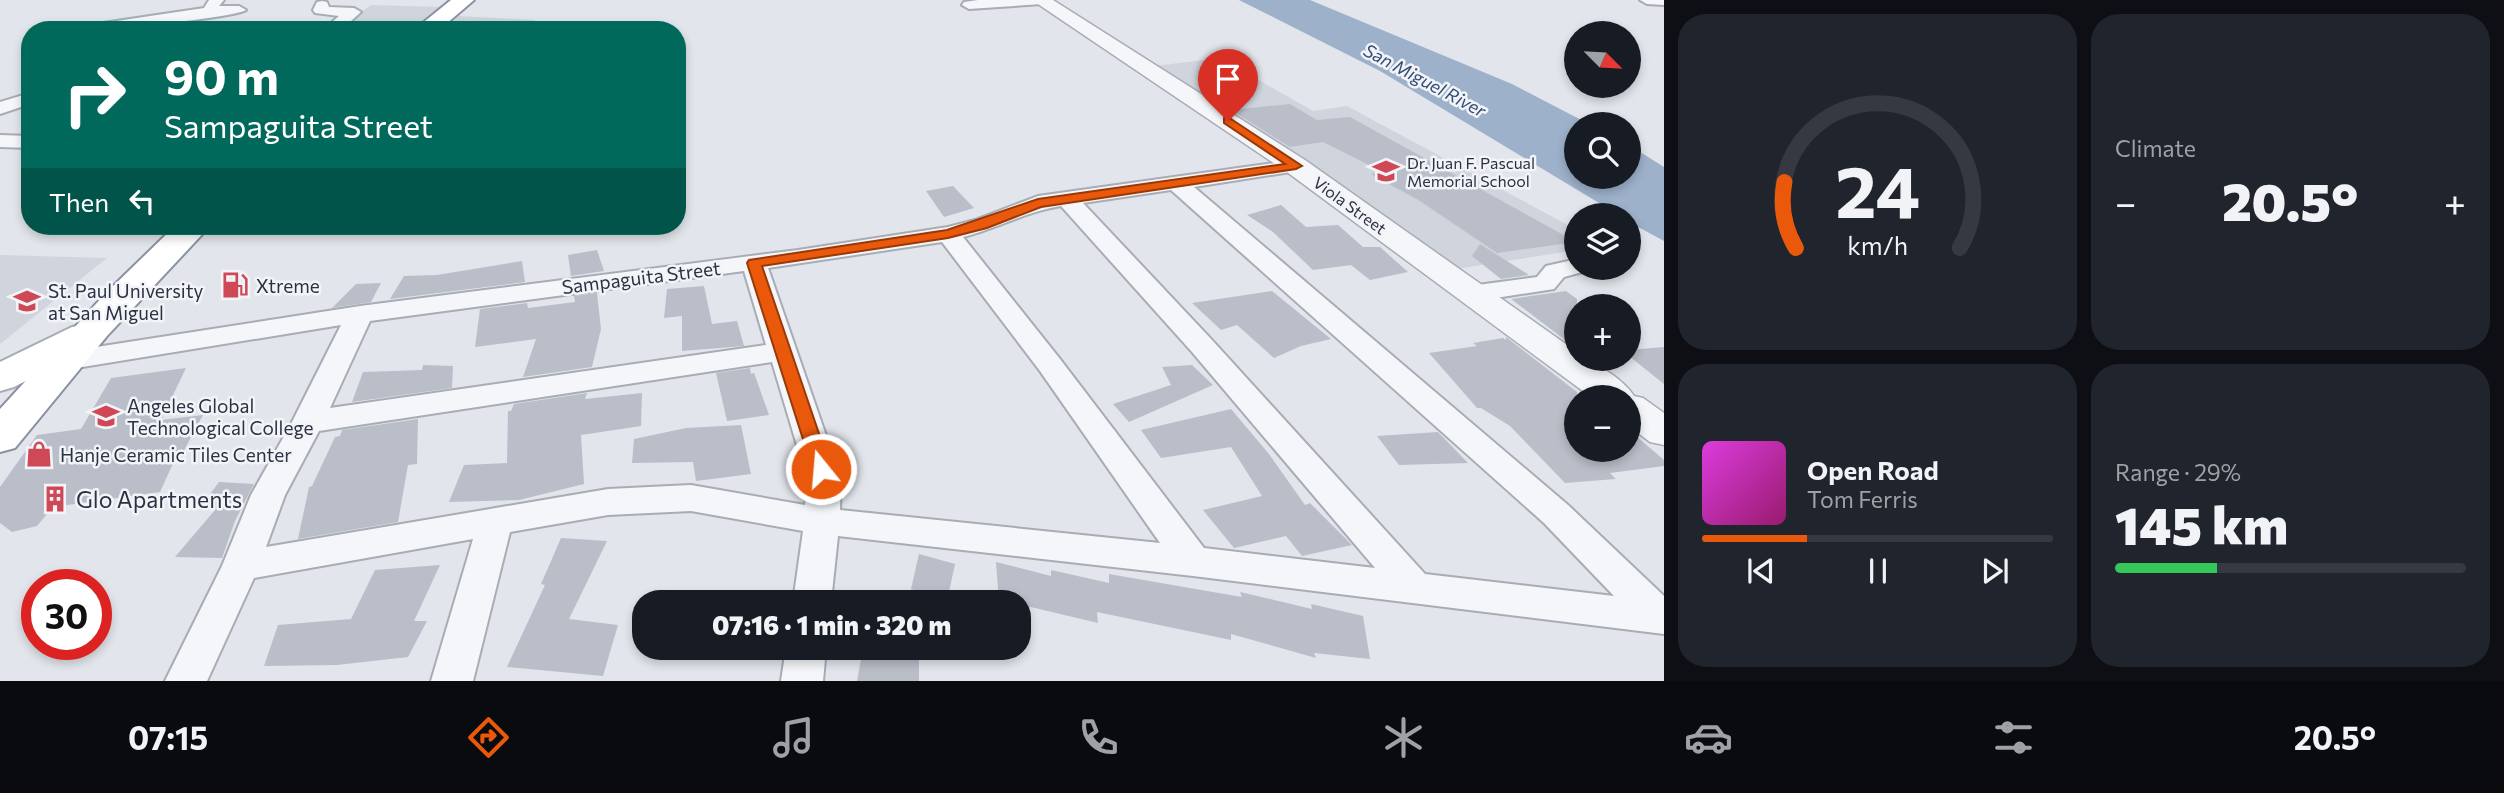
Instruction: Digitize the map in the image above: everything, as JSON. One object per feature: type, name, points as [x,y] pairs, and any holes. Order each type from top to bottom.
[{"type":"main road","points":[[437,21],[464,0]]},
{"type":"main road","points":[[0,437],[75,348],[149,267],[184,235]]},
{"type":"main road","points":[[0,378],[75,348]]},
{"type":"street","points":[[969,5],[1041,0]]},
{"type":"street","name":"Viola Street","points":[[1041,0],[1296,166],[1599,385]]},
{"type":"street","points":[[1647,0],[1664,1]]},
{"type":"street","points":[[322,5],[320,10],[323,11],[354,12],[342,21]]},
{"type":"street","points":[[139,21],[216,6],[240,10]]},
{"type":"street","points":[[0,108],[21,101]]},
{"type":"street","points":[[0,141],[21,142]]},
{"type":"street","name":"Sampaguita Street","points":[[75,348],[754,263],[948,234],[983,225],[1031,205],[1296,166]]},
{"type":"street","points":[[1178,185],[1546,505],[1663,618]]},
{"type":"street","points":[[1067,200],[1202,346],[1416,589]]},
{"type":"street","points":[[948,234],[1050,365],[1193,561]]},
{"type":"street","points":[[754,263],[824,479],[814,590]]},
{"type":"street","points":[[1470,294],[1545,284],[1555,271],[1564,269]]},
{"type":"street","points":[[186,681],[241,566],[268,495],[308,422],[360,314]]},
{"type":"street","points":[[308,422],[784,351]]},
{"type":"street","points":[[1641,416],[1664,432]]},
{"type":"street","points":[[241,566],[608,502],[691,498],[822,522],[1193,561],[1663,618]]},
{"type":"street","points":[[452,681],[496,520]]},
{"type":"street","points":[[802,681],[805,660]]},
{"type":"shaded area","points":[[371,5],[442,7],[422,21],[348,21]]},
{"type":"shaded area","points":[[459,16],[535,20],[534,21],[454,21]]},
{"type":"shaded area","name":"Dr. Juan F. Pascual Memorial School","points":[[1220,58],[1313,111],[1347,106],[1564,223],[1564,252],[1450,270],[1155,66]]},
{"type":"shaded area","name":"St. Paul University at San Miguel","points":[[0,255],[107,258],[0,344]]},
{"type":"water","name":"San Miguel River","points":[[1239,0],[1310,0],[1512,84],[1566,112],[1564,182],[1380,71]]},
{"type":"water","points":[[1641,153],[1664,167],[1664,241],[1641,229],[1641,203],[1599,203],[1576,189],[1641,189]]},
{"type":"building","points":[[1290,104],[1317,120],[1350,117],[1564,235],[1564,244],[1497,253],[1420,201],[1371,174],[1383,172],[1323,142],[1290,147],[1231,110]]},
{"type":"building","points":[[953,186],[974,208],[944,217],[926,191]]},
{"type":"building","points":[[1281,205],[1306,227],[1338,225],[1363,247],[1380,247],[1408,272],[1370,280],[1351,265],[1313,270],[1273,232],[1247,215]]},
{"type":"building","points":[[1480,244],[1529,275],[1501,279],[1472,256]]},
{"type":"building","points":[[597,250],[604,271],[571,276],[568,255]]},
{"type":"building","points":[[522,261],[525,282],[390,299],[404,276],[437,275]]},
{"type":"building","points":[[381,283],[371,302],[332,308],[356,284]]},
{"type":"building","points":[[704,286],[712,324],[737,321],[744,346],[682,351],[682,316],[664,318],[667,289]]},
{"type":"building","points":[[1272,291],[1331,339],[1301,346],[1274,358],[1237,325],[1221,330],[1192,303]]},
{"type":"building","points":[[1566,291],[1570,294],[1564,294],[1564,339],[1511,299]]},
{"type":"building","points":[[597,293],[601,329],[592,367],[523,377],[536,339],[475,347],[480,309],[527,303],[528,308],[575,302],[574,296]]},
{"type":"building","points":[[1506,337],[1568,385],[1564,385],[1564,462],[1641,462],[1641,440],[1664,460],[1664,466],[1610,473],[1616,479],[1565,483],[1510,426],[1477,408],[1429,353],[1477,346],[1473,343],[1503,338],[1506,340]]},
{"type":"building","points":[[1664,347],[1664,384],[1641,366],[1641,349]]},
{"type":"building","points":[[423,365],[453,366],[452,388],[352,402],[363,372],[422,370]]},
{"type":"building","points":[[1192,365],[1213,385],[1129,422],[1113,404],[1171,385],[1162,367]]},
{"type":"building","points":[[186,368],[161,420],[203,415],[181,456],[176,457],[160,492],[53,507],[37,526],[12,532],[0,523],[0,487],[37,435],[81,429],[111,378]]},
{"type":"building","points":[[750,368],[769,415],[727,421],[716,373]]},
{"type":"building","points":[[587,393],[585,399],[642,393],[641,426],[581,435],[584,484],[519,500],[449,502],[464,465],[507,463],[508,411],[511,411],[514,404]]},
{"type":"building","points":[[1231,409],[1269,454],[1305,505],[1310,503],[1352,545],[1302,556],[1286,536],[1234,548],[1203,510],[1262,496],[1231,447],[1161,458],[1141,430]]},
{"type":"building","points":[[418,419],[417,464],[408,465],[398,522],[298,539],[309,487],[312,486],[335,437],[340,436],[342,430]]},
{"type":"building","points":[[741,425],[751,474],[696,481],[693,462],[632,463],[634,439],[686,428]]},
{"type":"building","points":[[1438,432],[1468,463],[1399,465],[1377,436]]},
{"type":"building","points":[[219,482],[254,484],[235,521],[222,558],[175,557],[215,510],[199,509]]},
{"type":"building","points":[[561,538],[607,541],[569,619],[618,625],[603,676],[507,667],[545,585],[541,584]]},
{"type":"building","points":[[919,554],[955,564],[949,590],[911,589]]},
{"type":"building","points":[[996,562],[1051,576],[1051,570],[1109,583],[1109,574],[1242,597],[1240,592],[1312,609],[1311,604],[1363,616],[1370,659],[1314,653],[1316,658],[1231,634],[1231,640],[1097,612],[1098,623],[1031,607],[1031,590],[998,590]]},
{"type":"building","points":[[440,565],[414,621],[427,621],[408,657],[337,665],[264,666],[278,625],[351,619],[375,570]]},
{"type":"building","points":[[861,660],[919,660],[919,681],[857,681]]},
{"type":"place","name":"Dr. Juan F. Pascual Memorial School","points":[[1386,171]]},
{"type":"place","name":"Xtreme","points":[[235,285]]},
{"type":"place","name":"St. Paul University at San Miguel","points":[[27,301]]},
{"type":"place","name":"Angeles Global Technological College","points":[[106,416]]},
{"type":"place","name":"Hanje Ceramic Tiles Center","points":[[39,454]]},
{"type":"place","name":"Glo Apartments","points":[[55,499]]},
{"type":"route","points":[[821,469],[754,263],[948,234],[983,225],[1038,203],[1296,166],[1228,121]]}]
